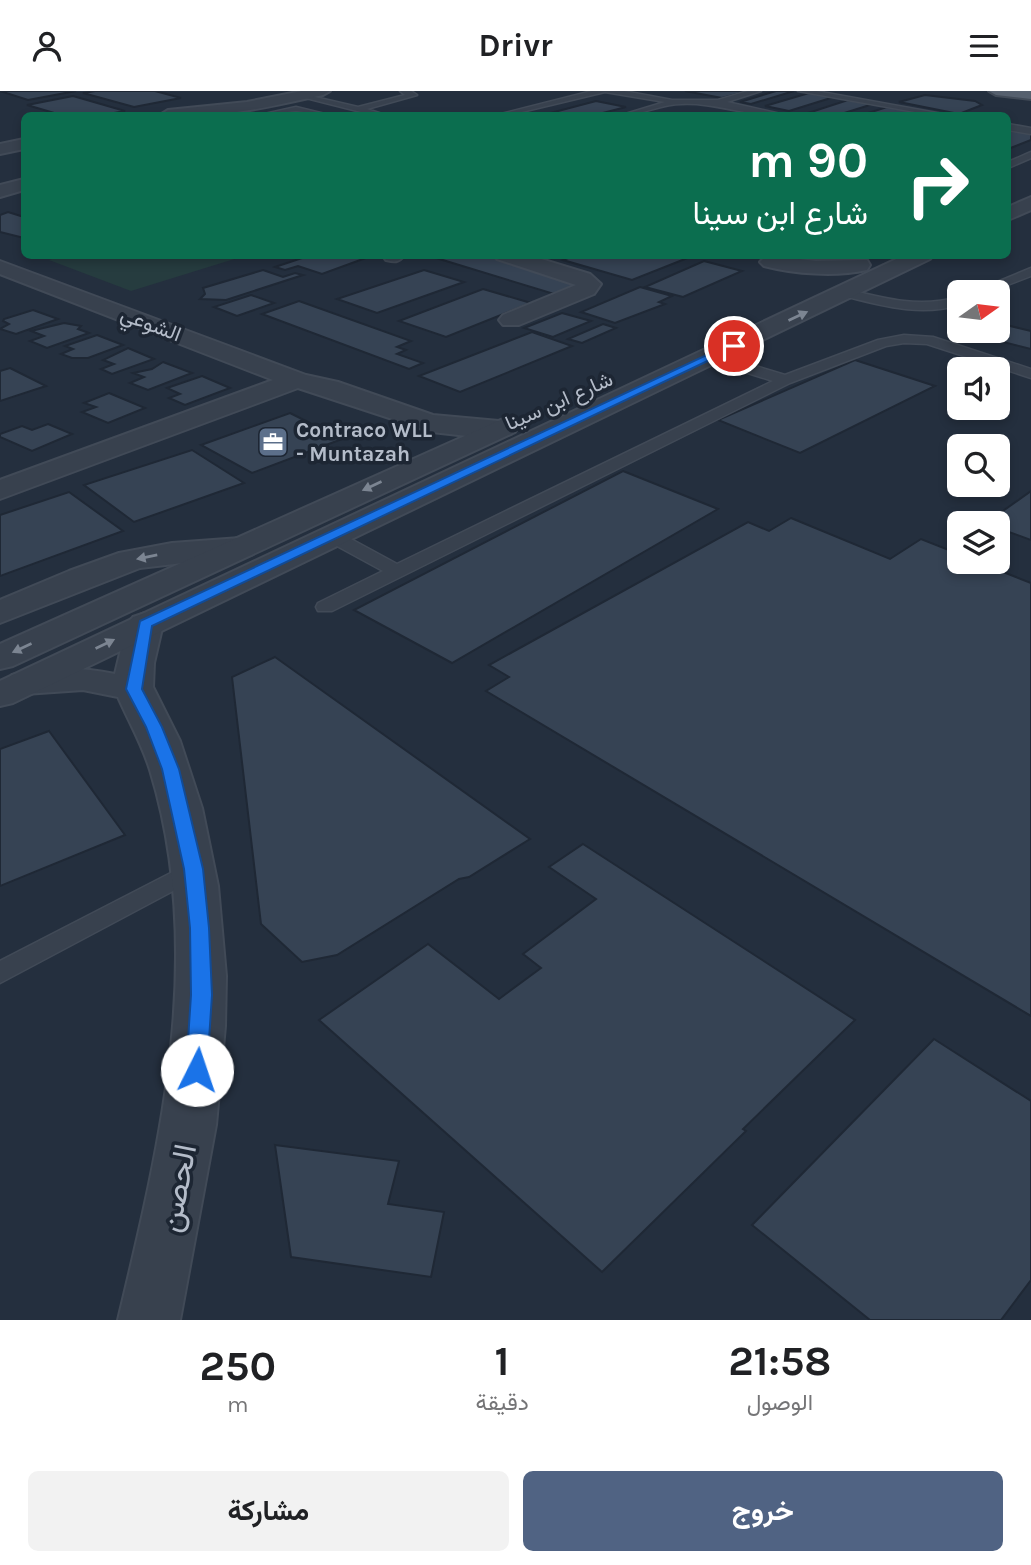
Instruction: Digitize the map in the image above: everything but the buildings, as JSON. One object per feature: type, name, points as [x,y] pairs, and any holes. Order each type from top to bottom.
[{"type":"main road","points":[[996,91],[1031,95]]},
{"type":"street","points":[[221,112],[323,91]]},
{"type":"street","points":[[0,149],[21,144]]},
{"type":"street","points":[[0,191],[21,185]]},
{"type":"street","points":[[1011,195],[1031,185]]},
{"type":"street","points":[[1011,213],[1031,203]]},
{"type":"street","points":[[0,267],[26,259]]},
{"type":"street","points":[[511,320],[586,289],[590,284],[582,279],[517,259]]},
{"type":"street","points":[[760,259],[816,267],[870,260]]},
{"type":"street","name":"شارع ابن سينا","points":[[8,679],[145,624],[915,259]]},
{"type":"street","name":"شارع ابن سينا","points":[[8,679],[240,548],[438,455],[870,260]]},
{"type":"street","points":[[771,262],[797,274],[808,289]]},
{"type":"street","name":"الشوعي","points":[[0,267],[300,381],[417,432],[438,455]]},
{"type":"street","points":[[0,285],[29,277]]},
{"type":"street","points":[[0,490],[300,381]]},
{"type":"street","name":"الشوعي","points":[[300,381],[326,387],[435,426],[456,429],[501,428]]},
{"type":"street","name":"شارع ابن سينا","points":[[0,613],[84,577],[134,560],[187,551],[240,548]]},
{"type":"street","points":[[8,679],[83,678],[134,689],[145,624]]},
{"type":"street","name":"الحصن","points":[[134,689],[154,727],[170,769],[194,869],[200,928],[201,995],[197,1070],[186,1155],[149,1320]]},
{"type":"lane","points":[[364,112],[413,95],[404,91]]},
{"type":"lane","points":[[514,112],[602,91]]},
{"type":"lane","points":[[608,91],[754,112]]},
{"type":"lane","points":[[708,107],[757,91]]},
{"type":"lane","points":[[802,91],[926,112]]},
{"type":"lane","points":[[302,96],[358,112]]},
{"type":"lane","points":[[366,97],[387,102]]},
{"type":"lane","points":[[637,112],[678,101]]},
{"type":"lane","points":[[708,107],[723,112]]},
{"type":"lane","points":[[280,112],[296,109],[312,112]]},
{"type":"lane","points":[[1011,128],[1031,131]]},
{"type":"lane","points":[[1013,159],[1031,155]]},
{"type":"lane","points":[[1013,159],[1031,163]]},
{"type":"lane","points":[[1010,280],[1031,272]]},
{"type":"lane","points":[[847,293],[919,309],[947,305]]},
{"type":"lane","points":[[325,607],[785,380],[883,343],[904,339],[929,340],[1031,374]]},
{"type":"lane","points":[[711,357],[785,380]]},
{"type":"lane","points":[[332,536],[398,572]]},
{"type":"lane","points":[[0,972],[194,869]]},
{"type":"green space","points":[[52,259],[234,259],[131,291],[49,260]]},
{"type":"place","name":"Contraco WLL - Muntazah","points":[[273,442]]},
{"type":"route","points":[[197,1070],[201,995],[200,928],[194,869],[170,769],[154,727],[134,689],[145,624],[734,346]]}]
